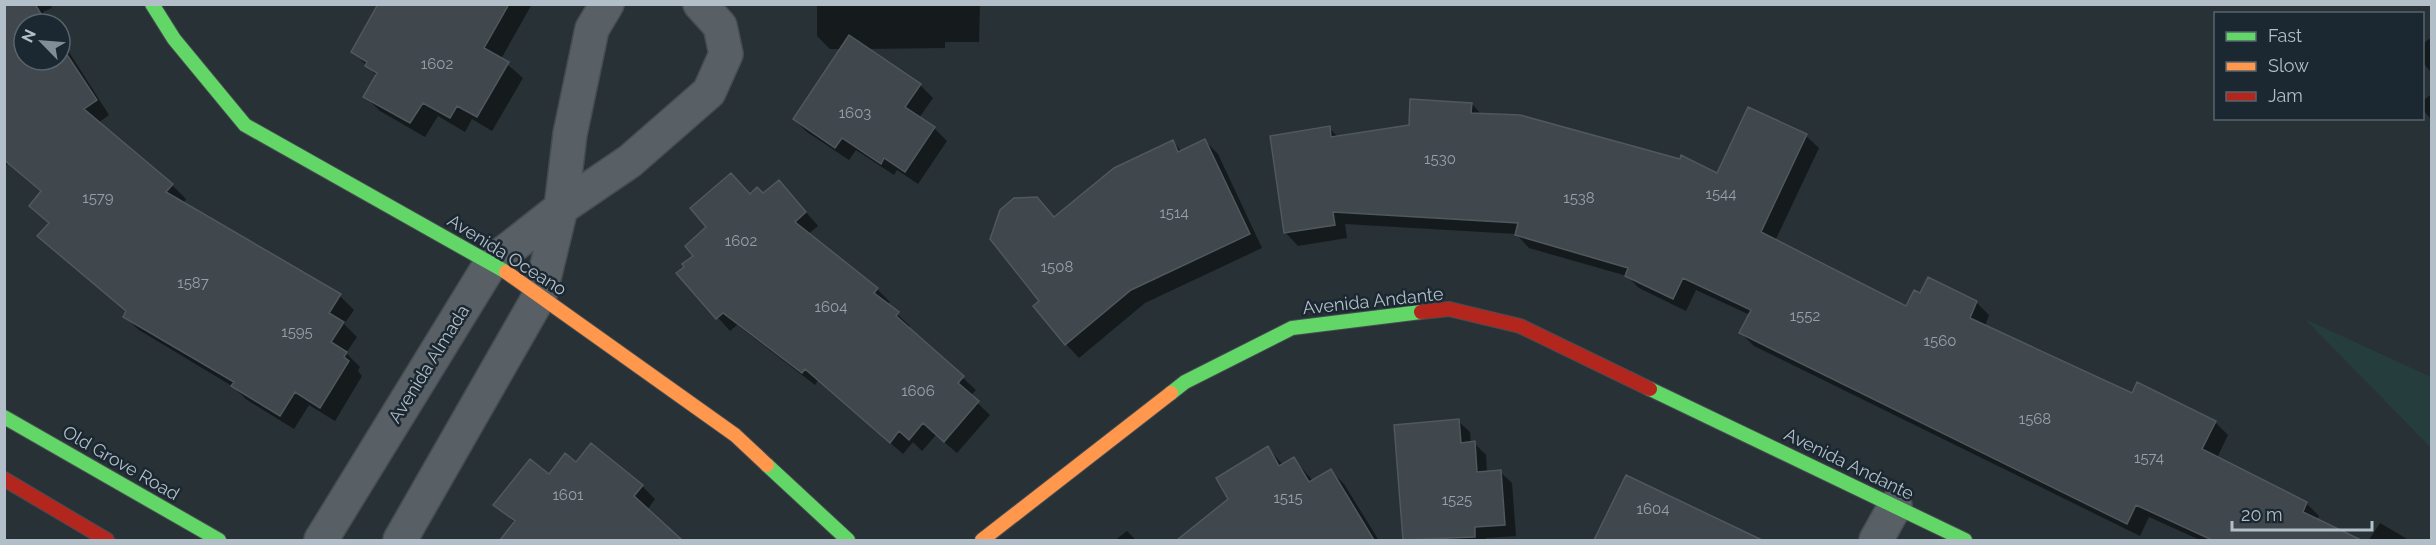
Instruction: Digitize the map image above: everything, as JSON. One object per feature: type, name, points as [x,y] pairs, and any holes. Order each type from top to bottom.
[{"type":"street","name":"Avenida Oceano","points":[[152,4],[174,39],[245,125],[491,263],[540,295],[735,435],[848,540]]},
{"type":"street","points":[[400,540],[540,295],[561,208],[570,134],[592,29],[607,4]]},
{"type":"street","name":"Avenida Almada","points":[[321,540],[491,263],[561,208],[630,161],[710,92],[726,54],[720,26],[700,4]]},
{"type":"street","name":"Avenida Andante","points":[[982,540],[1185,382],[1292,328],[1449,309],[1520,326],[1965,540]]},
{"type":"street","name":"Old Grove Road","points":[[4,417],[219,540]]},
{"type":"street","points":[[4,479],[107,540]]},
{"type":"street","points":[[1876,540],[1895,506]]},
{"type":"green space","points":[[2305,319],[2431,377],[2431,448]]},
{"type":"building","points":[[4,4],[35,4],[40,12],[12,12],[12,72],[72,72],[72,62],[97,100],[84,109],[173,184],[166,192],[341,294],[329,313],[344,322],[331,342],[347,352],[344,357],[349,361],[320,408],[295,392],[280,416],[231,386],[234,382],[123,317],[126,311],[37,236],[49,223],[29,206],[41,191],[4,160]]},
{"type":"building","points":[[378,4],[509,4],[484,48],[509,62],[477,117],[457,106],[450,118],[423,103],[410,123],[363,97],[377,73],[365,66],[367,62],[351,52]]},
{"type":"building","points":[[849,35],[921,84],[905,107],[935,127],[905,172],[884,158],[881,164],[842,138],[835,148],[793,119]]},
{"type":"building","points":[[1410,99],[1472,103],[1471,113],[1520,115],[1680,159],[1681,155],[1717,173],[1748,107],[1807,134],[1761,232],[1906,306],[1914,290],[1920,293],[1928,277],[1977,301],[1970,318],[2132,393],[2137,382],[2216,421],[2202,449],[2307,502],[2303,512],[2361,540],[2212,540],[2136,505],[2127,524],[1739,333],[1751,310],[1683,278],[1673,299],[1625,276],[1628,268],[1515,235],[1518,223],[1333,212],[1335,225],[1284,233],[1270,136],[1330,126],[1331,137],[1409,125]]},
{"type":"building","points":[[1205,139],[1250,234],[1131,290],[1065,345],[1033,306],[1039,301],[990,239],[1000,210],[1014,198],[1037,197],[1054,217],[1114,168],[1173,140],[1178,152]]},
{"type":"building","points":[[731,173],[750,194],[757,187],[763,193],[779,180],[806,212],[795,222],[878,288],[874,293],[899,312],[896,316],[964,376],[958,383],[979,401],[944,442],[923,423],[909,440],[899,431],[890,443],[805,369],[802,373],[723,313],[716,319],[676,273],[684,267],[682,264],[693,256],[685,246],[706,227],[690,208]]},
{"type":"building","points":[[1459,419],[1461,443],[1475,441],[1477,472],[1501,470],[1505,525],[1475,527],[1475,537],[1403,540],[1394,425]]},
{"type":"building","points":[[591,443],[643,485],[634,496],[682,540],[500,540],[515,521],[493,505],[530,459],[549,474],[565,453],[576,462]]},
{"type":"building","points":[[1268,446],[1279,466],[1294,457],[1309,482],[1331,469],[1374,540],[1177,540],[1228,499],[1216,478]]},
{"type":"building","points":[[1626,475],[1762,540],[1594,540]]},
{"type":"traffic: fast","points":[[152,4],[174,39],[245,125],[506,272]]},
{"type":"traffic: fast","points":[[1171,393],[1185,382],[1292,328],[1421,312]]},
{"type":"traffic: fast","points":[[1650,389],[1965,540]]},
{"type":"traffic: fast","points":[[4,417],[219,540]]},
{"type":"traffic: fast","points":[[767,465],[848,540]]},
{"type":"traffic: slow","points":[[506,272],[735,435],[767,465]]},
{"type":"traffic: slow","points":[[982,540],[1171,393]]},
{"type":"traffic: jam","points":[[1421,312],[1449,309],[1520,326],[1650,389]]},
{"type":"traffic: jam","points":[[4,479],[107,540]]}]
